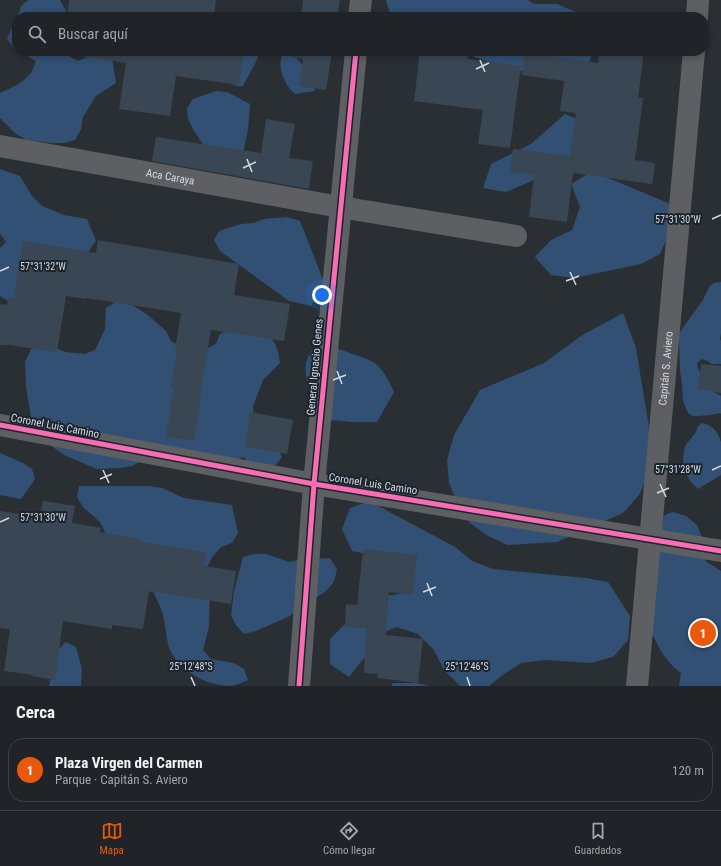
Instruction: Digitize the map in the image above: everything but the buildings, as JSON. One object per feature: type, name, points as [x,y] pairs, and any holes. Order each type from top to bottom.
[{"type":"street","points":[[360,12],[361,0]]},
{"type":"street","points":[[697,12],[698,0]]},
{"type":"street","name":"General Ignacio Genes","points":[[299,686],[314,484],[355,56]]},
{"type":"street","name":"Capitán S. Aviero","points":[[637,686],[694,56]]},
{"type":"street","name":"Aca Caraya","points":[[0,146],[340,207],[516,236]]},
{"type":"street","name":"Coronel Luis Camino","points":[[0,425],[314,484],[721,551]]},
{"type":"shaded area","points":[[28,0],[60,0],[66,11],[19,12],[21,6]]},
{"type":"shaded area","points":[[386,0],[528,0],[534,4],[557,4],[576,12],[390,12]]},
{"type":"shaded area","points":[[12,28],[12,45],[7,39]]},
{"type":"shaded area","points":[[27,56],[69,56],[78,61],[90,56],[112,56],[116,83],[96,96],[83,117],[81,129],[75,140],[64,143],[52,143],[27,140],[16,134],[0,118],[0,93],[24,80],[31,73],[36,61]]},
{"type":"shaded area","points":[[231,56],[258,56],[243,86],[232,84],[229,66]]},
{"type":"shaded area","points":[[282,56],[292,56],[299,60],[312,81],[315,91],[295,94],[288,86],[282,75]]},
{"type":"shaded area","points":[[418,56],[429,56],[421,58]]},
{"type":"shaded area","points":[[472,56],[591,56],[588,70],[515,71]]},
{"type":"shaded area","points":[[216,91],[227,92],[250,104],[248,129],[243,153],[215,163],[193,129],[188,119],[187,108],[193,99]]},
{"type":"shaded area","points":[[565,114],[585,122],[582,159],[506,192],[483,188],[491,164],[531,144]]},
{"type":"shaded area","points":[[0,169],[20,176],[32,196],[42,206],[64,215],[87,219],[96,241],[89,251],[79,256],[11,303],[0,296],[0,248],[6,242],[0,234]]},
{"type":"shaded area","points":[[591,172],[680,208],[660,254],[641,264],[574,278],[551,275],[535,257],[551,240],[572,230],[580,207],[571,184]]},
{"type":"shaded area","points":[[287,217],[300,221],[324,282],[311,306],[289,301],[220,251],[214,240],[219,231],[241,224],[253,223],[264,219]]},
{"type":"shaded area","points":[[721,282],[721,364],[712,364],[702,359],[697,363],[705,382],[712,390],[721,396],[721,414],[693,416],[688,413],[683,401],[680,371],[679,334],[703,300],[709,287],[714,283]]},
{"type":"shaded area","points":[[116,302],[129,303],[148,315],[166,331],[171,341],[181,347],[206,349],[216,344],[220,334],[229,330],[265,332],[269,336],[276,346],[280,363],[263,380],[253,406],[254,419],[271,435],[282,457],[274,467],[250,466],[244,457],[233,461],[162,450],[132,466],[97,469],[64,455],[36,435],[32,423],[26,387],[25,362],[31,349],[42,345],[54,347],[65,352],[85,354],[95,350],[105,329],[106,308]]},
{"type":"shaded area","points":[[623,313],[636,348],[653,452],[649,474],[639,495],[623,513],[557,542],[508,545],[488,536],[470,523],[458,504],[449,483],[447,460],[454,435],[480,390],[544,363],[581,336]]},
{"type":"shaded area","points":[[325,346],[368,359],[383,371],[394,392],[377,422],[330,420],[325,413],[315,398],[307,381],[306,363],[309,354],[314,348]]},
{"type":"shaded area","points":[[702,423],[712,427],[720,438],[721,475],[698,489],[690,481],[685,471],[683,459],[685,446],[696,432],[698,426]]},
{"type":"shaded area","points":[[0,453],[23,463],[32,469],[35,479],[21,499],[0,495]]},
{"type":"shaded area","points":[[79,486],[150,486],[162,488],[184,498],[232,505],[238,533],[232,543],[221,547],[213,556],[207,567],[210,590],[209,626],[203,650],[211,659],[234,663],[244,669],[248,680],[231,686],[213,683],[195,676],[180,664],[170,650],[161,607],[154,593],[144,588],[91,551],[105,532],[100,522],[83,507],[77,497]]},
{"type":"shaded area","points":[[369,501],[455,547],[472,561],[493,569],[586,578],[608,582],[630,616],[628,640],[613,657],[591,663],[544,660],[521,663],[489,686],[460,686],[444,670],[434,650],[418,634],[396,627],[375,637],[364,658],[349,677],[330,664],[330,639],[346,623],[381,597],[403,593],[398,560],[352,551],[342,529],[350,508]]},
{"type":"shaded area","points":[[673,512],[686,516],[697,525],[706,548],[703,557],[707,562],[721,571],[721,686],[679,686],[681,673],[663,654],[651,631],[663,517]]},
{"type":"shaded area","points":[[254,554],[266,554],[289,562],[330,558],[337,569],[334,582],[326,591],[288,617],[256,631],[244,634],[236,625],[231,615],[234,591],[243,557]]},
{"type":"shaded area","points":[[66,642],[76,647],[82,669],[81,686],[49,686],[58,650]]},
{"type":"shaded area","points":[[393,683],[417,683],[429,686],[391,686]]},
{"type":"cycle path","points":[[299,686],[314,484],[356,56]]},
{"type":"cycle path","points":[[0,425],[314,484],[721,551]]},
{"type":"place","name":"Plaza Virgen del Carmen","points":[[703,633]]}]
